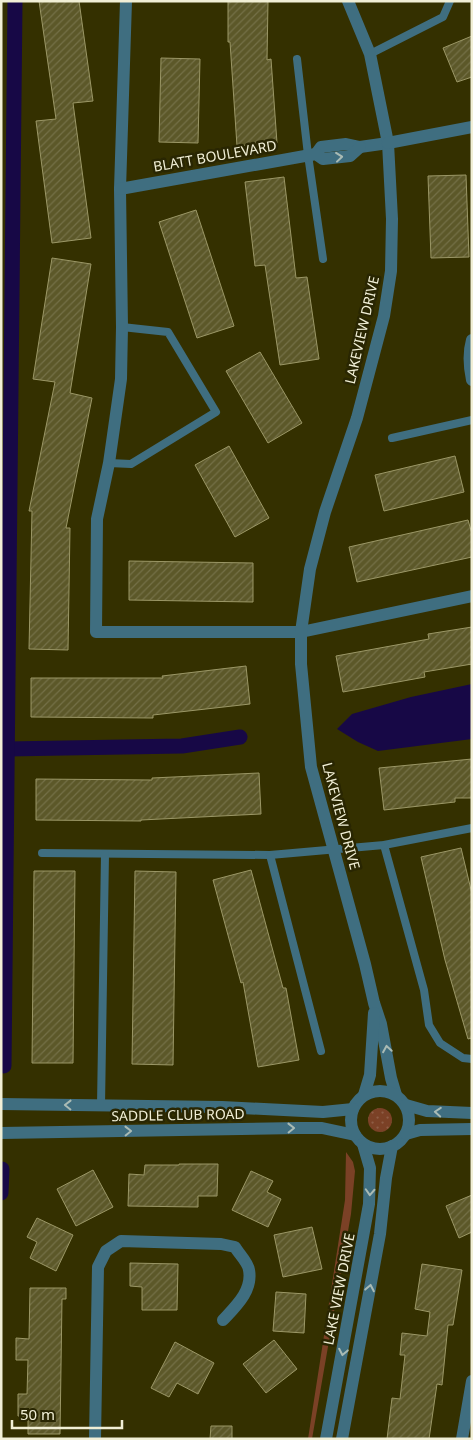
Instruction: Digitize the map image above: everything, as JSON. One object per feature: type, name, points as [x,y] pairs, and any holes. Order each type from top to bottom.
[{"type":"street","points":[[126,1],[120,189],[121,380],[109,463],[97,520],[96,632],[301,632],[472,596]]},
{"type":"street","name":"LAKEVIEW DRIVE","points":[[348,1],[370,54],[388,143],[392,219],[391,263],[384,316],[357,418],[325,512],[310,569],[301,632],[301,664],[311,767],[384,1038],[396,1095]]},
{"type":"street","name":"BLATT BOULEVARD","points":[[120,189],[312,154],[321,147],[346,144],[360,147],[472,127]]},
{"type":"street","points":[[472,340],[469,349],[469,368],[472,380]]},
{"type":"street","name":"LAKEVIEW DRIVE","points":[[364,1095],[370,1075],[374,1004]]},
{"type":"street","points":[[406,1134],[409,1125],[409,1115],[406,1105],[396,1095],[380,1090],[374,1091],[364,1095],[356,1102],[350,1118],[351,1126],[359,1139],[372,1148],[382,1149],[392,1146],[406,1134],[420,1130],[472,1129]]},
{"type":"street","name":"SADDLE CLUB ROAD","points":[[1,1104],[222,1107],[323,1112],[353,1109]]},
{"type":"street","points":[[406,1105],[427,1111],[472,1113]]},
{"type":"street","name":"SADDLE CLUB ROAD","points":[[1,1133],[322,1128],[359,1139]]},
{"type":"street","name":"LAKE VIEW DRIVE","points":[[326,1439],[369,1204],[370,1168],[359,1139]]},
{"type":"street","points":[[342,1439],[380,1234],[386,1178],[392,1146]]},
{"type":"street","points":[[95,1439],[98,1267],[106,1250],[121,1241],[221,1244],[235,1247],[249,1270],[248,1283],[242,1300],[223,1320]]},
{"type":"street","points":[[462,1439],[472,1381]]},
{"type":"lane","points":[[370,54],[443,17],[450,1]]},
{"type":"lane","points":[[296,58],[312,154],[323,259]]},
{"type":"lane","points":[[109,463],[131,464],[216,412],[168,332],[122,327]]},
{"type":"lane","points":[[392,438],[472,420]]},
{"type":"lane","points":[[42,853],[270,855],[384,845],[472,828]]},
{"type":"lane","points":[[384,845],[424,990],[429,1025],[440,1043],[463,1058],[472,1059]]},
{"type":"lane","points":[[101,1106],[105,854]]},
{"type":"lane","points":[[270,855],[321,1051]]},
{"type":"shaded area","points":[[472,684],[472,739],[378,751],[358,742],[337,729],[352,714],[411,697]]},
{"type":"shaded area","points":[[380,1108],[385,1109],[391,1115],[391,1125],[385,1131],[380,1132],[375,1131],[369,1125],[368,1120],[369,1115],[375,1109]]},
{"type":"shaded area","points":[[346,1152],[353,1162],[355,1171],[351,1214],[312,1439],[308,1439],[345,1200]]},
{"type":"building","points":[[39,1],[79,1],[93,101],[73,103],[91,238],[52,243],[36,121],[56,119]]},
{"type":"building","points":[[228,1],[268,1],[267,60],[271,59],[277,143],[237,146],[230,42],[228,42]]},
{"type":"building","points":[[472,36],[472,77],[457,82],[443,48]]},
{"type":"building","points":[[161,58],[200,59],[198,143],[159,142]]},
{"type":"building","points":[[466,175],[469,257],[431,258],[428,176]]},
{"type":"building","points":[[284,177],[296,278],[307,277],[319,359],[280,365],[265,265],[255,266],[245,182]]},
{"type":"building","points":[[196,210],[234,326],[197,338],[159,222]]},
{"type":"building","points":[[52,258],[91,264],[70,393],[92,398],[66,528],[70,528],[68,650],[29,649],[32,511],[29,511],[55,382],[33,379]]},
{"type":"building","points":[[260,352],[302,423],[268,443],[226,371]]},
{"type":"building","points":[[229,446],[269,518],[235,537],[195,465]]},
{"type":"building","points":[[455,456],[464,492],[384,511],[375,475]]},
{"type":"building","points":[[468,520],[472,534],[472,557],[357,582],[349,547]]},
{"type":"building","points":[[129,561],[253,563],[253,602],[129,600]]},
{"type":"building","points":[[472,627],[472,664],[424,672],[425,677],[343,692],[336,656],[429,639],[428,634]]},
{"type":"building","points":[[246,666],[250,704],[153,715],[153,718],[31,717],[31,678],[163,678],[162,676]]},
{"type":"building","points":[[472,759],[472,798],[455,798],[455,802],[384,810],[379,768]]},
{"type":"building","points":[[259,773],[261,814],[141,821],[36,820],[36,779],[152,780],[152,778]]},
{"type":"building","points":[[461,848],[472,894],[472,1038],[468,1039],[445,960],[421,857]]},
{"type":"building","points":[[251,870],[283,988],[286,988],[299,1060],[258,1067],[243,982],[241,983],[213,880]]},
{"type":"building","points":[[34,871],[75,871],[73,1063],[32,1063]]},
{"type":"building","points":[[135,871],[176,872],[173,1065],[132,1064]]},
{"type":"building","points":[[218,1164],[217,1196],[198,1196],[198,1207],[128,1206],[129,1174],[144,1175],[145,1165]]},
{"type":"building","points":[[93,1170],[113,1207],[76,1226],[57,1189]]},
{"type":"building","points":[[251,1171],[273,1181],[267,1192],[281,1199],[268,1227],[232,1210]]},
{"type":"building","points":[[472,1195],[472,1232],[459,1238],[446,1206]]},
{"type":"building","points":[[37,1218],[73,1235],[56,1271],[30,1258],[37,1242],[27,1237]]},
{"type":"building","points":[[312,1227],[322,1269],[283,1277],[274,1235]]},
{"type":"building","points":[[130,1263],[178,1264],[177,1310],[142,1310],[142,1287],[130,1286]]},
{"type":"building","points":[[422,1264],[462,1270],[453,1325],[448,1325],[442,1385],[437,1384],[429,1439],[387,1439],[392,1398],[400,1399],[405,1355],[400,1355],[402,1333],[427,1336],[430,1312],[415,1309]]},
{"type":"building","points":[[30,1288],[66,1288],[66,1299],[62,1299],[60,1434],[28,1434],[28,1416],[18,1416],[18,1394],[27,1394],[28,1360],[16,1360],[16,1338],[29,1339]]},
{"type":"building","points":[[276,1292],[306,1294],[304,1333],[273,1331]]},
{"type":"building","points":[[274,1340],[297,1369],[266,1393],[243,1364]]},
{"type":"building","points":[[175,1342],[214,1363],[198,1394],[177,1383],[169,1397],[151,1388]]},
{"type":"building","points":[[211,1426],[232,1426],[232,1439],[210,1439]]},
{"type":"waterway","points":[[4,1066],[15,1]]},
{"type":"waterway","points":[[7,749],[182,746],[240,737]]},
{"type":"waterway","points":[[1,1193],[2,1169]]}]
